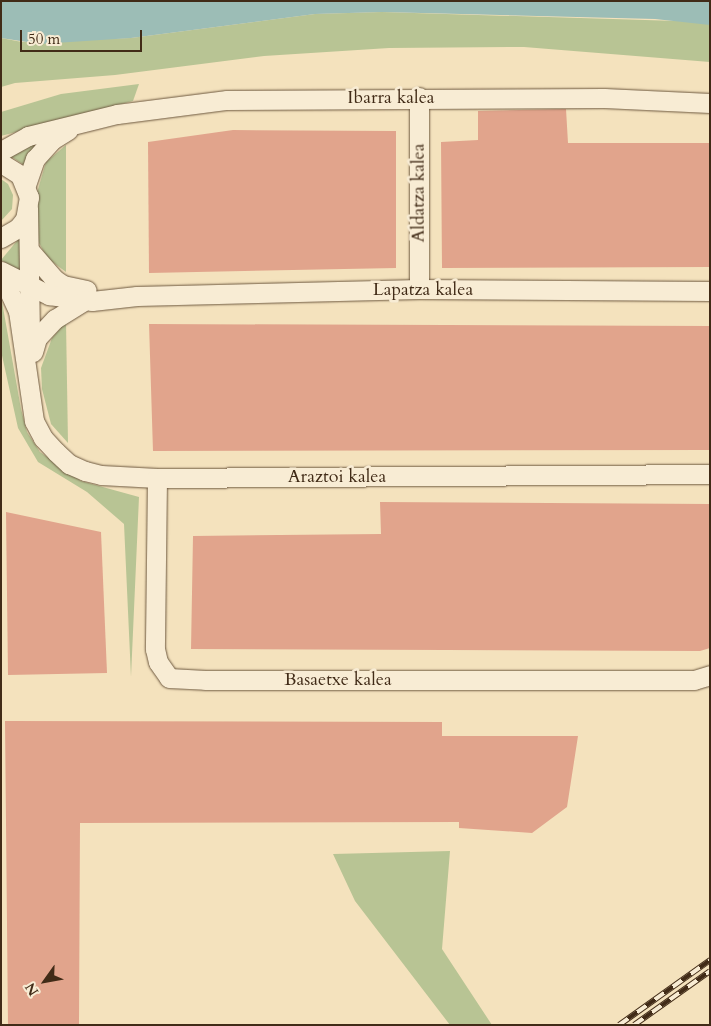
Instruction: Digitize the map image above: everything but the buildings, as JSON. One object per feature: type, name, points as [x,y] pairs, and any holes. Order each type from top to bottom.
[{"type":"street","name":"Aldatza kalea","points":[[419,98],[419,290]]},
{"type":"street","name":"Ibarra kalea","points":[[1,151],[28,136],[118,114],[227,100],[604,98],[710,103]]},
{"type":"street","name":"Ibarra kalea","points":[[26,185],[29,171],[44,148],[75,126]]},
{"type":"street","points":[[1,163],[20,175],[26,185],[31,288],[26,374]]},
{"type":"street","points":[[1,238],[18,228],[28,208]]},
{"type":"street","points":[[30,251],[47,273],[63,285],[137,296]]},
{"type":"street","points":[[1,272],[49,295],[86,300],[137,296]]},
{"type":"street","points":[[1,272],[18,311],[26,374]]},
{"type":"street","name":"Lapatza kalea","points":[[137,296],[419,290],[710,291]]},
{"type":"street","points":[[26,374],[37,338],[55,319],[86,300]]},
{"type":"street","name":"Araztoi kalea","points":[[26,374],[34,420],[43,438],[69,464],[101,475],[157,478],[710,474]]},
{"type":"street","name":"Basaetxe kalea","points":[[157,478],[155,649],[158,662],[170,678],[205,680],[694,680],[710,675]]},
{"type":"green space","points":[[382,12],[710,22],[710,62],[524,47],[389,48],[264,56],[115,75],[15,83],[1,87],[1,38],[22,42],[131,38],[315,14]]},
{"type":"green space","points":[[139,84],[133,101],[1,136],[1,112],[61,94]]},
{"type":"green space","points":[[41,139],[24,165],[7,154]]},
{"type":"green space","points":[[66,145],[66,272],[47,258],[38,241],[36,196],[46,162]]},
{"type":"green space","points":[[1,179],[8,184],[13,195],[12,209],[1,221]]},
{"type":"green space","points":[[21,236],[25,275],[1,260]]},
{"type":"green space","points":[[1,296],[21,409],[27,432],[40,452],[81,481],[139,497],[131,677],[124,524],[87,492],[38,462],[18,428],[1,351]]},
{"type":"green space","points":[[66,322],[68,443],[51,424],[42,389],[41,368],[52,338]]},
{"type":"green space","points":[[450,851],[442,949],[492,1025],[450,1025],[355,901],[333,854]]},
{"type":"water","points":[[1,1],[710,1],[710,25],[655,19],[382,12],[315,14],[131,38],[40,44],[1,38]]},
{"type":"railway","points":[[619,1025],[710,960]]},
{"type":"railway","points":[[634,1025],[710,971]]}]
